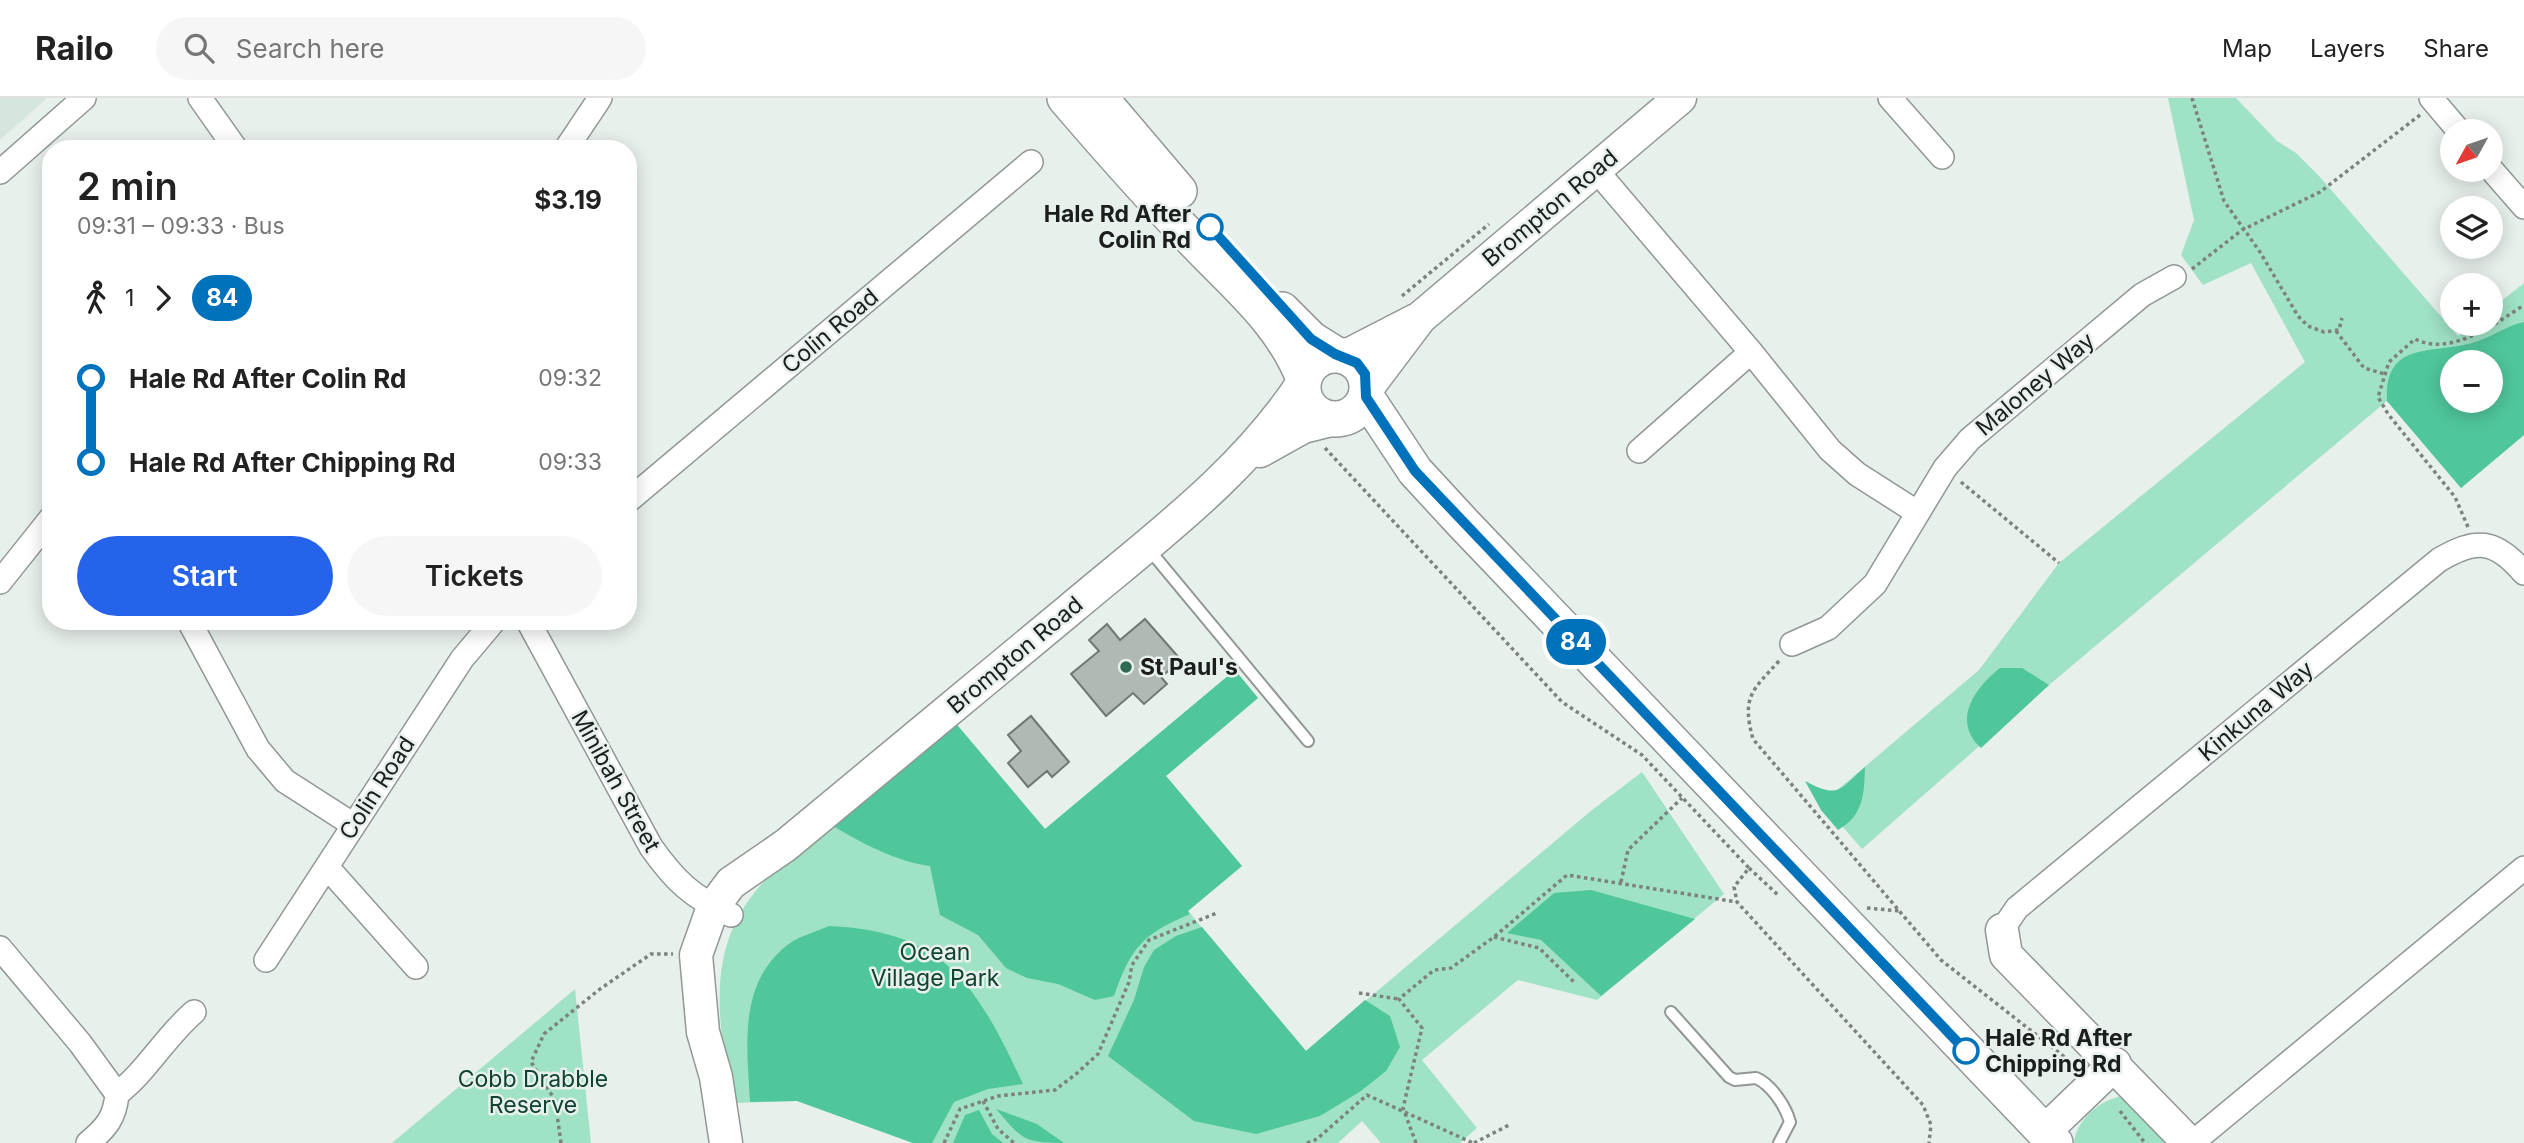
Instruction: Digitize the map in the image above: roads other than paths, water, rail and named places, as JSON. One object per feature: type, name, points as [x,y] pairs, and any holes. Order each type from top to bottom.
[{"type":"main road","points":[[1092,105],[1311,339],[1357,363],[1365,374],[1367,392],[1415,471],[2049,1137]]},
{"type":"main road","points":[[1092,105],[1193,241],[1274,322],[1294,353],[1304,380],[1308,402],[1324,416],[1330,427],[1415,471]]},
{"type":"main road","points":[[1304,380],[1315,361],[1340,355]]},
{"type":"main road","points":[[1330,427],[1359,408],[1367,392]]},
{"type":"street","points":[[0,172],[84,98]]},
{"type":"street","points":[[200,98],[230,140]]},
{"type":"street","points":[[572,140],[600,98]]},
{"type":"street","name":"Brompton Road","points":[[1367,392],[1420,318],[1680,98]]},
{"type":"street","points":[[1890,98],[1942,158]]},
{"type":"street","points":[[2433,101],[2449,119]]},
{"type":"street","name":"Colin Road","points":[[637,493],[1031,162]]},
{"type":"street","points":[[1596,170],[1752,352],[1830,450],[1857,474],[1918,513]]},
{"type":"street","points":[[2502,182],[2524,207]]},
{"type":"street","name":"Maloney Way","points":[[1793,643],[1828,628],[1875,584],[1945,468],[1970,439],[2132,303],[2174,277]]},
{"type":"street","name":"Brompton Road","points":[[1340,355],[1420,318]]},
{"type":"street","points":[[1639,451],[1752,352]]},
{"type":"street","name":"Brompton Road","points":[[722,911],[731,883],[786,845],[1146,546],[1241,462],[1269,430],[1304,380]]},
{"type":"street","name":"Brompton Road","points":[[1241,462],[1303,427],[1330,427]]},
{"type":"street","points":[[0,582],[42,529]]},
{"type":"street","name":"Kinkuna Way","points":[[2002,930],[2017,908],[2439,560],[2463,545],[2492,547],[2508,554],[2524,573]]},
{"type":"street","points":[[194,630],[258,749],[285,781],[352,824]]},
{"type":"street","name":"Colin Road","points":[[266,960],[352,824],[462,659],[486,630]]},
{"type":"street","name":"Minibah Street","points":[[533,630],[651,847],[675,881],[722,911]]},
{"type":"street","points":[[327,867],[416,967]]},
{"type":"street","points":[[2002,930],[2006,955],[2104,1073],[2191,1143],[2524,868]]},
{"type":"street","points":[[716,1077],[702,1032],[696,955],[722,911]]},
{"type":"street","points":[[722,911],[715,960],[716,1077],[726,1143]]},
{"type":"street","points":[[0,948],[80,1043],[117,1094],[116,1113],[105,1129],[88,1143]]},
{"type":"street","points":[[117,1094],[132,1082],[173,1030],[194,1012]]},
{"type":"street","points":[[2049,1137],[2104,1073]]},
{"type":"lane","points":[[1146,546],[1308,741]]},
{"type":"lane","points":[[1671,1012],[1729,1077],[1735,1080],[1756,1078],[1768,1087],[1783,1106],[1790,1122],[1779,1143]]},
{"type":"place","name":"Hale Rd After Colin Rd","points":[[1210,227]]},
{"type":"place","name":"St Paul's","points":[[1126,667]]},
{"type":"place","name":"Hale Rd After Chipping Rd","points":[[1966,1051]]},
{"type":"park label","name":"Ocean Village Park","points":[[935,965]]},
{"type":"park label","name":"Cobb Drabble Reserve","points":[[533,1092]]}]
